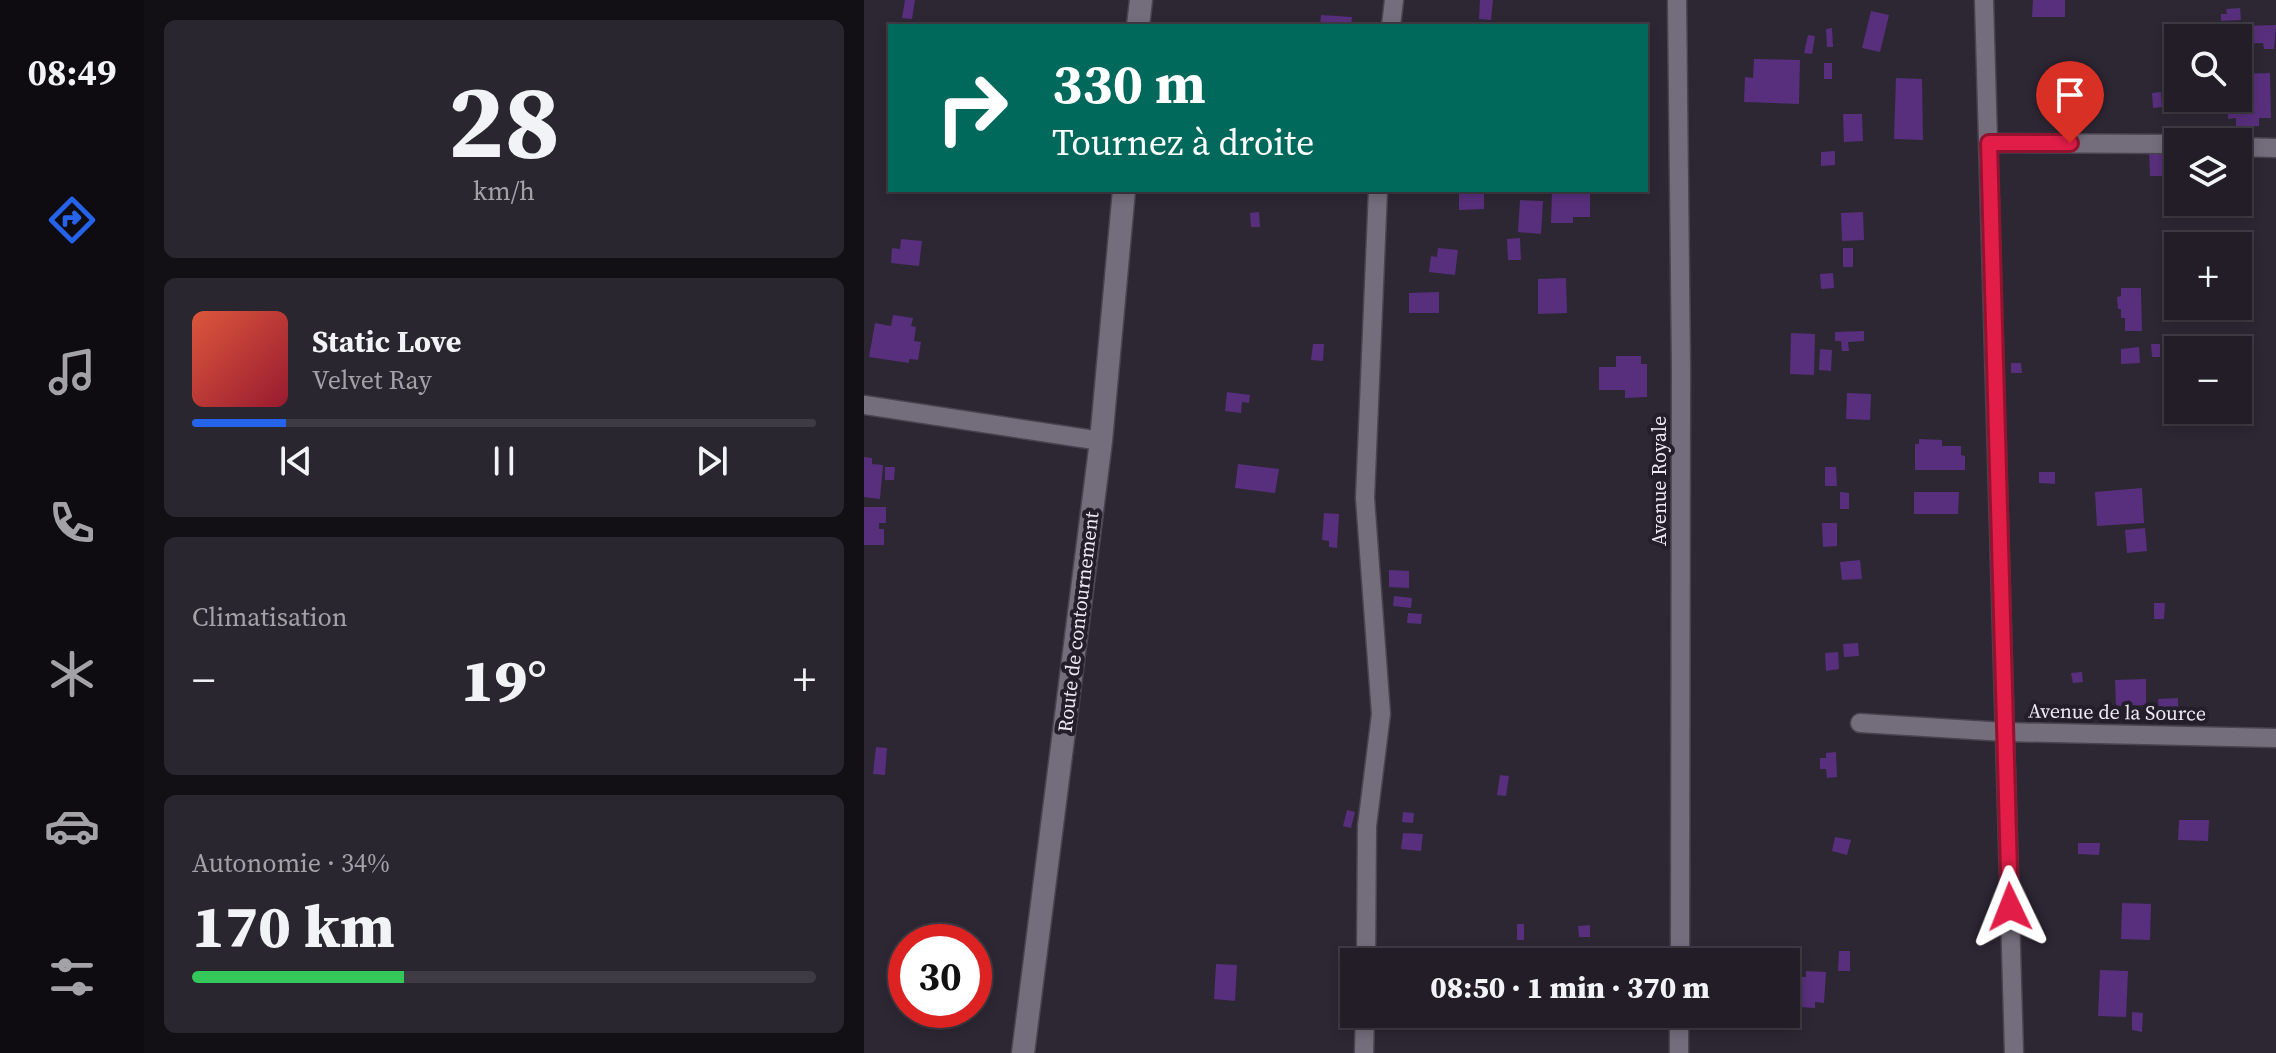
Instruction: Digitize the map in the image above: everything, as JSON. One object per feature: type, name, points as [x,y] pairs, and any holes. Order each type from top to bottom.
[{"type":"street","points":[[1138,24],[1141,0]]},
{"type":"street","points":[[1391,24],[1394,0]]},
{"type":"street","name":"Avenue Royale","points":[[1677,0],[1681,367],[1680,948]]},
{"type":"street","points":[[1984,0],[2014,1053]]},
{"type":"street","points":[[1989,143],[2164,144]]},
{"type":"street","points":[[2252,147],[2276,148]]},
{"type":"street","name":"Route de contournement","points":[[1023,1053],[1101,441],[1124,192]]},
{"type":"street","points":[[1366,948],[1367,826],[1381,714],[1365,498],[1378,192]]},
{"type":"street","points":[[864,405],[1101,441]]},
{"type":"street","name":"Avenue de la Source","points":[[1860,723],[2005,732],[2276,738]]},
{"type":"street","points":[[1364,1053],[1365,1028]]},
{"type":"street","points":[[1679,1028],[1679,1053]]},
{"type":"building","points":[[905,0],[915,0],[912,19],[902,18]]},
{"type":"building","points":[[1480,0],[1493,0],[1491,20],[1479,19]]},
{"type":"building","points":[[2033,0],[2065,0],[2065,17],[2032,17]]},
{"type":"building","points":[[2240,8],[2241,20],[2221,21],[2221,14],[2227,14],[2226,9]]},
{"type":"building","points":[[1871,11],[1889,15],[1880,52],[1862,48]]},
{"type":"building","points":[[1321,15],[1352,17],[1351,24],[1320,24]]},
{"type":"building","points":[[2276,25],[2274,49],[2264,49],[2263,43],[2252,44],[2252,26]]},
{"type":"building","points":[[1832,28],[1833,47],[1827,47],[1826,29]]},
{"type":"building","points":[[1808,35],[1815,36],[1812,54],[1804,53]]},
{"type":"building","points":[[1754,59],[1800,60],[1799,104],[1744,102],[1745,77],[1753,78]]},
{"type":"building","points":[[1824,63],[1832,63],[1832,79],[1824,79]]},
{"type":"building","points":[[2270,73],[2271,118],[2259,118],[2259,126],[2236,127],[2236,118],[2228,119],[2228,112],[2252,112],[2252,74]]},
{"type":"building","points":[[1896,78],[1922,79],[1923,140],[1894,139]]},
{"type":"building","points":[[2161,92],[2162,107],[2153,108],[2152,93]]},
{"type":"building","points":[[1843,114],[1862,114],[1863,141],[1844,142]]},
{"type":"building","points":[[2149,150],[2162,150],[2162,176],[2150,176]]},
{"type":"building","points":[[1835,151],[1835,165],[1821,166],[1821,152]]},
{"type":"building","points":[[1459,192],[1484,192],[1484,209],[1459,210]]},
{"type":"building","points":[[1552,192],[1590,192],[1590,217],[1573,217],[1573,223],[1551,223]]},
{"type":"building","points":[[1520,200],[1543,201],[1541,234],[1518,232]]},
{"type":"building","points":[[1259,212],[1260,227],[1251,227],[1250,213]]},
{"type":"building","points":[[1863,212],[1864,240],[1842,241],[1841,213]]},
{"type":"building","points":[[1520,238],[1521,260],[1508,260],[1507,239]]},
{"type":"building","points":[[901,239],[922,241],[919,266],[891,263],[892,248],[900,249]]},
{"type":"building","points":[[1438,248],[1458,250],[1455,275],[1429,272],[1431,256],[1437,257]]},
{"type":"building","points":[[1843,248],[1853,248],[1853,267],[1843,267]]},
{"type":"building","points":[[1833,273],[1834,288],[1821,289],[1820,274]]},
{"type":"building","points":[[1566,278],[1567,313],[1538,314],[1538,279]]},
{"type":"building","points":[[2121,288],[2141,288],[2142,331],[2125,331],[2125,318],[2121,318],[2121,309],[2118,309],[2117,297],[2121,296]]},
{"type":"building","points":[[1439,292],[1439,313],[1409,313],[1409,293]]},
{"type":"building","points":[[893,315],[913,318],[911,326],[916,327],[914,341],[921,342],[918,360],[909,359],[909,363],[869,357],[875,323],[891,326]]},
{"type":"building","points":[[1864,331],[1864,341],[1848,342],[1849,351],[1842,351],[1841,341],[1835,341],[1835,332]]},
{"type":"building","points":[[1791,333],[1815,334],[1814,375],[1790,374]]},
{"type":"building","points":[[1313,344],[1324,344],[1323,361],[1311,360]]},
{"type":"building","points":[[2151,344],[2160,344],[2160,357],[2152,357]]},
{"type":"building","points":[[2139,347],[2140,363],[2121,364],[2121,349]]},
{"type":"building","points":[[1820,349],[1832,350],[1831,371],[1819,370]]},
{"type":"building","points":[[1616,356],[1641,356],[1641,364],[1647,364],[1647,397],[1625,398],[1625,390],[1599,390],[1599,367],[1616,367]]},
{"type":"building","points":[[2011,363],[2021,363],[2022,373],[2011,373]]},
{"type":"building","points":[[1227,392],[1250,395],[1249,403],[1242,402],[1241,413],[1225,411]]},
{"type":"building","points":[[1847,393],[1871,394],[1870,420],[1846,419]]},
{"type":"building","points":[[1919,439],[1942,440],[1942,446],[1961,446],[1965,470],[1915,470],[1915,444],[1919,444]]},
{"type":"building","points":[[864,457],[872,458],[872,464],[883,465],[880,499],[864,497]]},
{"type":"building","points":[[1238,464],[1279,469],[1275,493],[1235,488]]},
{"type":"building","points":[[885,467],[895,467],[894,480],[885,480]]},
{"type":"building","points":[[1825,467],[1836,467],[1837,486],[1825,486]]},
{"type":"building","points":[[2039,472],[2055,472],[2055,484],[2039,483]]},
{"type":"building","points":[[2142,488],[2144,523],[2097,526],[2095,492]]},
{"type":"building","points":[[1840,492],[1849,493],[1849,509],[1840,509]]},
{"type":"building","points":[[1914,492],[1959,492],[1958,514],[1914,514]]},
{"type":"building","points":[[864,507],[886,507],[886,523],[879,523],[879,529],[884,529],[884,545],[864,545]]},
{"type":"building","points":[[1324,513],[1339,514],[1337,548],[1329,547],[1329,541],[1322,540]]},
{"type":"building","points":[[1822,523],[1837,523],[1837,546],[1823,547]]},
{"type":"building","points":[[2145,528],[2147,551],[2127,553],[2125,530]]},
{"type":"building","points":[[1860,560],[1862,579],[1842,580],[1840,562]]},
{"type":"building","points":[[1389,570],[1409,571],[1409,588],[1389,587]]},
{"type":"building","points":[[1394,596],[1412,598],[1411,608],[1393,606]]},
{"type":"building","points":[[2154,603],[2165,603],[2164,619],[2154,619]]},
{"type":"building","points":[[1408,613],[1422,614],[1421,624],[1407,623]]},
{"type":"building","points":[[1858,643],[1859,656],[1844,657],[1843,644]]},
{"type":"building","points":[[1838,652],[1839,669],[1826,671],[1825,653]]},
{"type":"building","points":[[2082,672],[2083,682],[2073,683],[2071,673]]},
{"type":"building","points":[[2146,679],[2146,705],[2116,706],[2115,680]]},
{"type":"building","points":[[2178,698],[2178,710],[2159,711],[2158,699]]},
{"type":"building","points":[[876,747],[887,748],[885,775],[873,774]]},
{"type":"building","points":[[1836,752],[1837,777],[1827,778],[1826,769],[1820,769],[1820,758],[1826,758],[1826,753]]},
{"type":"building","points":[[1500,775],[1509,776],[1506,796],[1497,795]]},
{"type":"building","points":[[1347,810],[1355,812],[1351,828],[1343,826]]},
{"type":"building","points":[[1403,812],[1414,813],[1413,823],[1402,822]]},
{"type":"building","points":[[2179,820],[2209,820],[2208,841],[2178,840]]},
{"type":"building","points":[[1403,833],[1423,834],[1421,851],[1401,849]]},
{"type":"building","points":[[1835,837],[1851,840],[1847,855],[1832,851]]},
{"type":"building","points":[[2078,843],[2100,843],[2099,855],[2078,854]]},
{"type":"building","points":[[2122,903],[2151,904],[2150,940],[2121,939]]},
{"type":"building","points":[[1517,924],[1524,924],[1524,940],[1517,940]]},
{"type":"building","points":[[1590,925],[1590,937],[1579,937],[1578,926]]},
{"type":"building","points":[[1839,951],[1850,951],[1850,971],[1838,971]]},
{"type":"building","points":[[1216,964],[1237,965],[1235,1001],[1214,999]]},
{"type":"building","points":[[2100,970],[2128,971],[2126,1017],[2098,1016]]},
{"type":"building","points":[[1806,971],[1826,972],[1824,1003],[1815,1002],[1815,1008],[1800,1007],[1800,977],[1806,977]]},
{"type":"building","points":[[2132,1012],[2143,1013],[2142,1032],[2132,1030]]},
{"type":"route","points":[[2010,907],[1989,143],[2070,143]]}]
